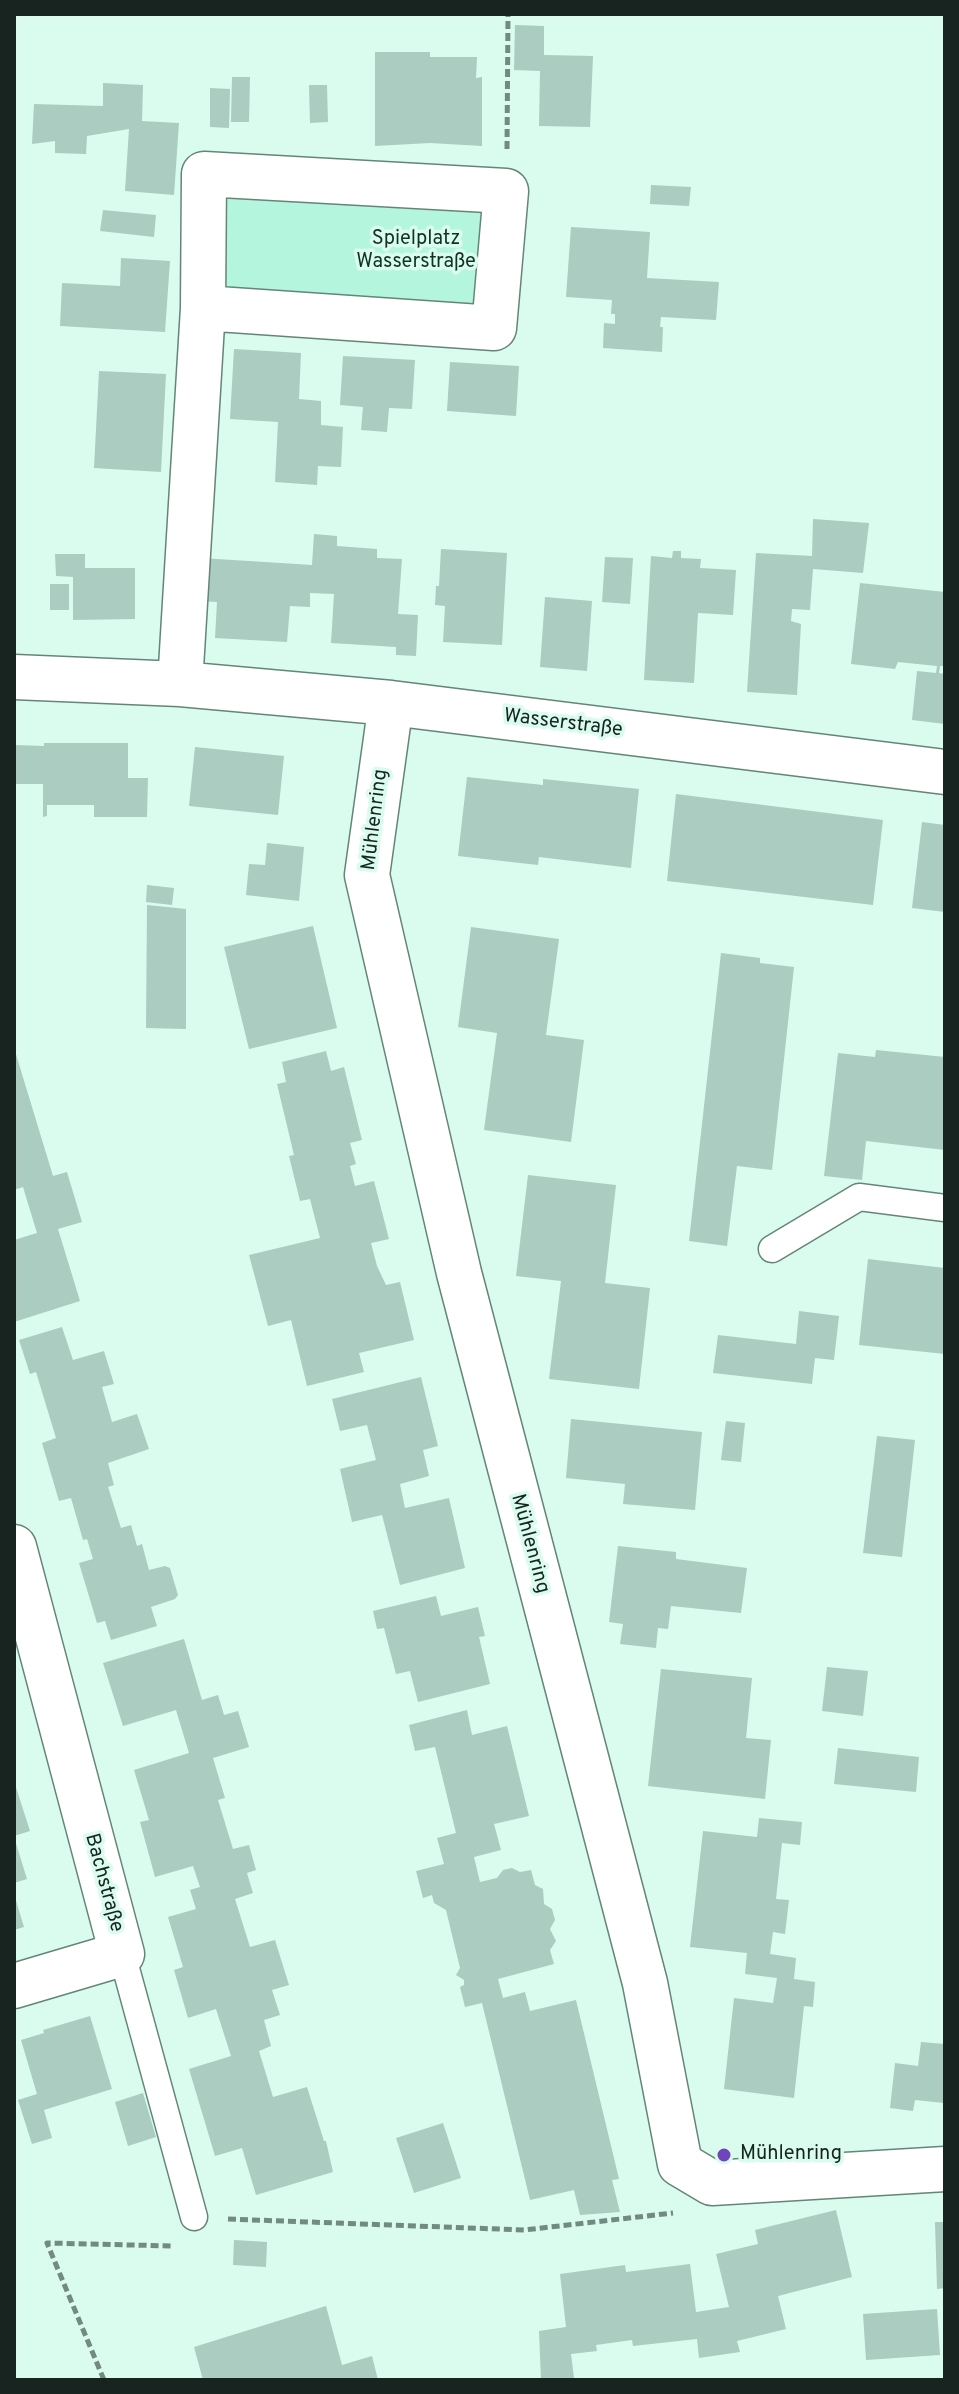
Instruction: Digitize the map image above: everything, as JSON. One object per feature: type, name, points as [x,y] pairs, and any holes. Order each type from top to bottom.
[{"type":"street","points":[[180,684],[203,308],[204,174],[506,191],[494,328],[203,308]]},
{"type":"street","name":"Wasserstraße","points":[[14,677],[180,684],[391,703],[945,772]]},
{"type":"street","name":"Mühlenring","points":[[391,703],[367,875],[463,1288],[645,1983],[680,2164],[712,2183]]},
{"type":"street","name":"Bachstraße","points":[[14,1547],[23,1599],[122,1954]]},
{"type":"street","points":[[14,1986],[122,1954]]},
{"type":"street","points":[[712,2183],[945,2169]]},
{"type":"lane","points":[[772,1249],[859,1197],[945,1208]]},
{"type":"lane","name":"Bachstraße","points":[[122,1954],[194,2217]]},
{"type":"path","points":[[506,191],[508,14]]},
{"type":"path","points":[[104,2380],[47,2243],[186,2247],[194,2228],[194,2217],[524,2230],[672,2213],[712,2183]]},
{"type":"green space","name":"Spielplatz Wasserstraße","points":[[224,194],[489,204],[482,306],[222,293]]},
{"type":"building","points":[[515,25],[544,26],[544,55],[593,56],[590,127],[539,126],[540,71],[514,70]]},
{"type":"building","points":[[375,52],[430,52],[430,57],[477,57],[476,78],[482,77],[482,146],[430,143],[375,146]]},
{"type":"building","points":[[232,77],[250,77],[249,122],[231,122]]},
{"type":"building","points":[[103,83],[143,85],[142,121],[179,123],[174,195],[125,191],[129,129],[87,136],[86,154],[55,153],[55,141],[32,144],[34,104],[103,106]]},
{"type":"building","points":[[309,85],[327,85],[328,122],[310,123]]},
{"type":"building","points":[[210,88],[230,89],[229,128],[210,127]]},
{"type":"building","points":[[651,185],[691,187],[689,206],[650,204]]},
{"type":"building","points":[[103,210],[156,215],[154,237],[100,231]]},
{"type":"building","points":[[571,227],[650,232],[647,278],[719,282],[716,320],[661,317],[662,352],[603,348],[604,323],[615,324],[615,314],[611,314],[612,300],[566,297]]},
{"type":"building","points":[[121,258],[170,261],[165,332],[60,326],[62,283],[120,286]]},
{"type":"building","points":[[234,349],[301,353],[299,399],[321,401],[321,425],[343,427],[341,467],[318,466],[317,485],[275,482],[278,422],[230,419]]},
{"type":"building","points":[[343,356],[415,360],[412,409],[389,408],[387,432],[361,430],[363,407],[340,405]]},
{"type":"building","points":[[450,362],[519,366],[516,416],[447,411]]},
{"type":"building","points":[[99,371],[166,374],[161,472],[94,468]]},
{"type":"building","points":[[813,519],[869,523],[863,573],[813,569],[810,610],[792,609],[791,621],[801,624],[797,695],[747,692],[756,553],[812,556]]},
{"type":"building","points":[[314,534],[337,536],[337,546],[377,549],[377,558],[402,559],[398,614],[418,615],[416,656],[396,655],[396,647],[331,643],[334,594],[310,593],[310,607],[290,606],[287,642],[215,638],[217,602],[198,601],[201,558],[312,565]]},
{"type":"building","points":[[441,549],[507,553],[502,645],[443,642],[445,606],[435,605]]},
{"type":"building","points":[[673,551],[681,551],[681,558],[701,559],[700,568],[736,570],[733,615],[698,613],[694,683],[644,680],[651,556],[672,558]]},
{"type":"building","points":[[55,554],[85,554],[85,568],[135,568],[135,619],[73,620],[73,577],[56,576]]},
{"type":"building","points":[[605,557],[633,558],[630,604],[602,602]]},
{"type":"building","points":[[860,583],[945,592],[945,666],[940,666],[939,673],[945,674],[945,724],[912,720],[917,671],[936,673],[937,666],[898,662],[895,669],[851,664]]},
{"type":"building","points":[[50,584],[69,584],[69,610],[50,610]]},
{"type":"building","points":[[545,597],[592,601],[587,671],[540,667]]},
{"type":"building","points":[[44,743],[128,743],[128,778],[148,778],[147,817],[94,817],[94,805],[47,805],[47,816],[43,817],[43,784],[14,784],[14,745],[44,746]]},
{"type":"building","points":[[195,747],[284,756],[278,815],[189,806]]},
{"type":"building","points":[[467,777],[543,785],[543,779],[639,789],[631,868],[539,857],[538,865],[458,856]]},
{"type":"building","points":[[676,794],[883,820],[873,905],[667,881]]},
{"type":"building","points":[[922,822],[945,825],[945,912],[912,908]]},
{"type":"building","points":[[267,843],[304,847],[299,901],[246,895],[249,864],[265,865]]},
{"type":"building","points":[[147,885],[174,888],[172,905],[146,902]]},
{"type":"building","points":[[147,905],[186,909],[186,1029],[146,1028]]},
{"type":"building","points":[[313,926],[337,1028],[249,1049],[224,947]]},
{"type":"building","points":[[471,927],[559,939],[546,1035],[584,1040],[571,1142],[484,1130],[497,1033],[458,1027]]},
{"type":"building","points":[[721,953],[760,958],[760,963],[794,967],[772,1170],[737,1166],[727,1246],[689,1241]]},
{"type":"building","points":[[876,1050],[945,1057],[945,1150],[866,1141],[862,1180],[824,1176],[838,1053],[875,1057]]},
{"type":"building","points":[[15,1051],[53,1176],[67,1172],[82,1222],[58,1229],[80,1301],[14,1322],[14,1240],[37,1233],[23,1187],[14,1190]]},
{"type":"building","points":[[326,1051],[331,1071],[344,1067],[362,1140],[350,1143],[356,1164],[350,1166],[355,1186],[374,1181],[389,1239],[371,1243],[377,1266],[386,1285],[400,1282],[414,1340],[359,1353],[364,1372],[307,1386],[291,1320],[268,1326],[249,1255],[320,1238],[310,1199],[300,1201],[289,1156],[294,1155],[277,1084],[286,1082],[282,1062]]},
{"type":"building","points":[[528,1175],[616,1185],[605,1283],[650,1288],[639,1389],[549,1379],[561,1281],[516,1276]]},
{"type":"building","points":[[868,1259],[945,1268],[945,1354],[859,1345]]},
{"type":"building","points":[[799,1311],[839,1316],[834,1360],[815,1358],[812,1384],[713,1373],[718,1335],[796,1344]]},
{"type":"building","points":[[62,1327],[73,1360],[104,1351],[114,1384],[102,1387],[112,1422],[137,1414],[149,1449],[108,1463],[114,1485],[108,1487],[121,1528],[131,1525],[137,1546],[142,1544],[149,1570],[165,1566],[170,1568],[178,1595],[175,1599],[151,1607],[157,1626],[111,1640],[105,1621],[97,1623],[79,1563],[93,1559],[87,1539],[83,1540],[71,1498],[59,1501],[42,1443],[56,1438],[36,1372],[30,1374],[19,1340]]},
{"type":"building","points":[[421,1377],[438,1446],[423,1450],[429,1476],[400,1484],[405,1508],[449,1498],[465,1568],[400,1585],[382,1515],[352,1522],[340,1469],[376,1460],[367,1425],[340,1431],[332,1399]]},
{"type":"building","points":[[571,1419],[702,1432],[695,1510],[623,1504],[625,1484],[566,1478]]},
{"type":"building","points":[[726,1421],[745,1423],[741,1462],[721,1460]]},
{"type":"building","points":[[877,1436],[915,1440],[902,1557],[863,1553]]},
{"type":"building","points":[[618,1546],[676,1552],[676,1559],[747,1568],[741,1613],[671,1606],[668,1629],[658,1628],[656,1648],[620,1644],[623,1624],[609,1622]]},
{"type":"building","points":[[436,1596],[441,1616],[478,1607],[485,1636],[479,1637],[490,1684],[418,1702],[410,1671],[396,1674],[384,1628],[377,1629],[373,1611]]},
{"type":"building","points":[[184,1639],[202,1700],[218,1695],[224,1715],[238,1711],[249,1747],[213,1758],[225,1798],[218,1800],[233,1849],[249,1845],[256,1870],[247,1873],[253,1893],[235,1899],[250,1947],[275,1940],[289,1985],[272,1990],[280,2015],[264,2020],[271,2046],[259,2051],[273,2097],[307,2087],[333,2172],[256,2195],[242,2148],[215,2156],[189,2069],[231,2056],[216,2009],[188,2018],[174,1970],[183,1967],[168,1917],[196,1909],[190,1890],[200,1887],[193,1866],[155,1877],[140,1822],[149,1820],[134,1770],[189,1753],[176,1710],[123,1726],[103,1663]]},
{"type":"building","points":[[827,1667],[868,1671],[863,1716],[822,1711]]},
{"type":"building","points":[[661,1669],[752,1678],[746,1738],[771,1740],[765,1799],[648,1786]]},
{"type":"building","points":[[467,1710],[472,1735],[507,1726],[529,1816],[494,1824],[501,1850],[474,1857],[480,1882],[497,1878],[503,1870],[531,1870],[535,1885],[543,1889],[544,1904],[552,1909],[555,1920],[550,1929],[556,1941],[550,1950],[554,1964],[498,1979],[503,1998],[525,1992],[530,2011],[576,2000],[619,2179],[612,2180],[620,2212],[580,2215],[574,2190],[530,2200],[482,2003],[465,2007],[460,1987],[464,1985],[464,1980],[456,1975],[460,1968],[446,1910],[434,1903],[432,1895],[423,1898],[416,1871],[444,1864],[437,1838],[456,1833],[435,1747],[415,1751],[409,1725]]},
{"type":"building","points":[[838,1748],[919,1757],[916,1792],[834,1784]]},
{"type":"building","points":[[14,1781],[30,1831],[14,1836]]},
{"type":"building","points":[[759,1818],[802,1822],[800,1845],[782,1843],[776,1899],[789,1900],[785,1934],[773,1932],[770,1954],[796,1958],[794,1979],[815,1982],[813,2007],[804,2006],[794,2098],[724,2089],[734,1998],[773,2003],[777,1978],[745,1974],[747,1953],[690,1947],[703,1831],[757,1837]]},
{"type":"building","points":[[14,1837],[27,1879],[14,1883]]},
{"type":"building","points":[[14,1894],[24,1927],[14,1930]]},
{"type":"building","points":[[90,2016],[112,2089],[44,2110],[52,2138],[32,2144],[18,2100],[37,2094],[21,2040]]},
{"type":"building","points":[[921,2042],[945,2044],[944,2103],[915,2100],[913,2111],[890,2108],[895,2063],[918,2066]]},
{"type":"building","points":[[143,2093],[156,2137],[128,2146],[115,2102]]},
{"type":"building","points":[[443,2123],[461,2178],[414,2193],[396,2138]]},
{"type":"building","points":[[836,2210],[852,2277],[778,2296],[786,2329],[737,2341],[740,2352],[699,2358],[697,2339],[633,2346],[632,2340],[596,2345],[597,2351],[571,2354],[574,2378],[541,2380],[539,2331],[566,2327],[560,2274],[625,2265],[626,2272],[690,2264],[696,2312],[729,2307],[716,2254],[758,2244],[755,2230]]},
{"type":"building","points":[[935,2222],[945,2222],[945,2288],[937,2289]]},
{"type":"building","points":[[234,2240],[267,2242],[266,2267],[233,2265]]},
{"type":"building","points":[[326,2306],[342,2365],[372,2356],[378,2380],[203,2380],[194,2347]]},
{"type":"building","points":[[937,2309],[940,2355],[866,2360],[863,2314]]},
{"type":"place","name":"Mühlenring","points":[[724,2155]]}]
